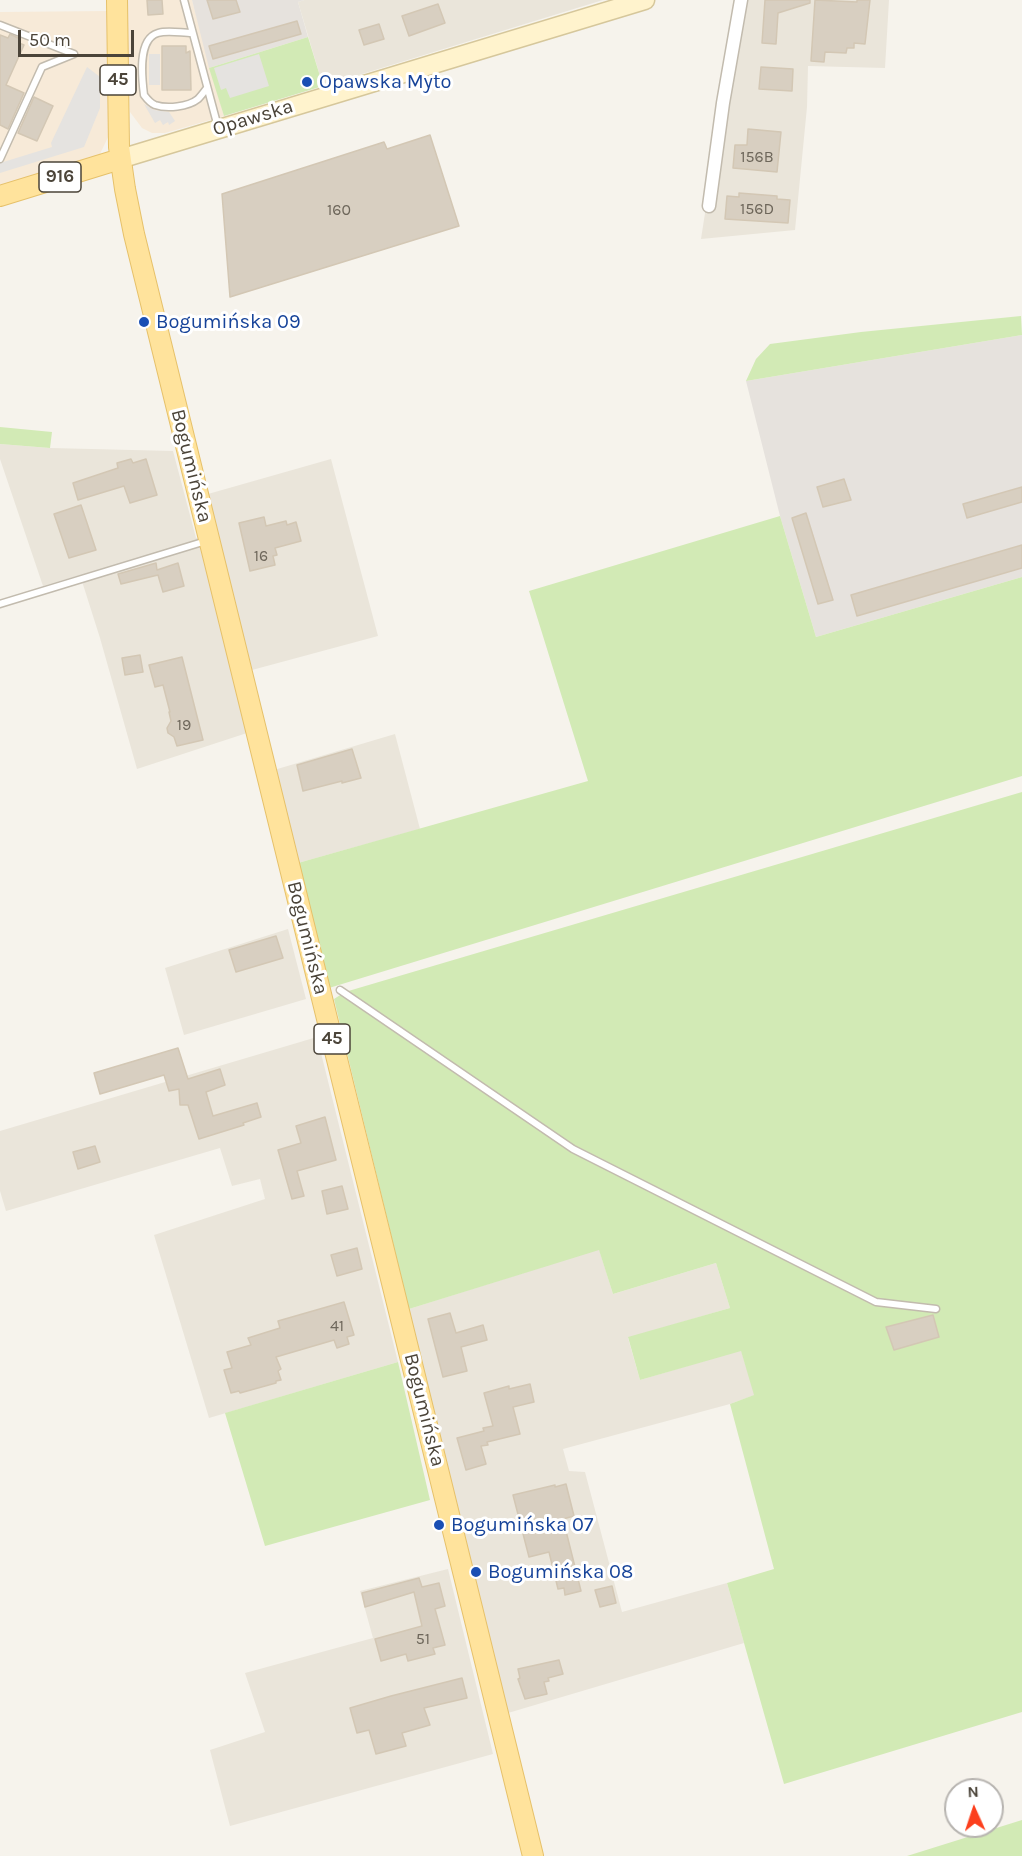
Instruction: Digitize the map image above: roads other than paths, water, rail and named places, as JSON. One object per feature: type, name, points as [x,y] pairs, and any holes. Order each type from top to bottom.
[{"type":"main road","name":"45","points":[[117,0],[120,159]]},
{"type":"main road","name":"Opawska","points":[[0,196],[645,0]]},
{"type":"main road","name":"Bogumińska","points":[[120,159],[143,273],[533,1856]]},
{"type":"street","points":[[709,206],[723,103],[741,0]]},
{"type":"lane","points":[[184,0],[219,129]]},
{"type":"lane","points":[[0,25],[74,54],[42,67],[0,159]]},
{"type":"lane","points":[[192,33],[161,32],[152,35],[147,40],[143,60],[144,95],[152,104],[183,105],[198,99],[207,88]]},
{"type":"lane","points":[[0,604],[209,540]]},
{"type":"lane","points":[[340,990],[573,1149],[876,1302],[936,1309]]},
{"type":"place","name":"Opawska Myto","points":[[307,82]]},
{"type":"place","name":"Bogumińska 09","points":[[144,322]]},
{"type":"place","name":"Bogumińska 07","points":[[439,1525]]},
{"type":"place","name":"Bogumińska 08","points":[[476,1572]]}]
